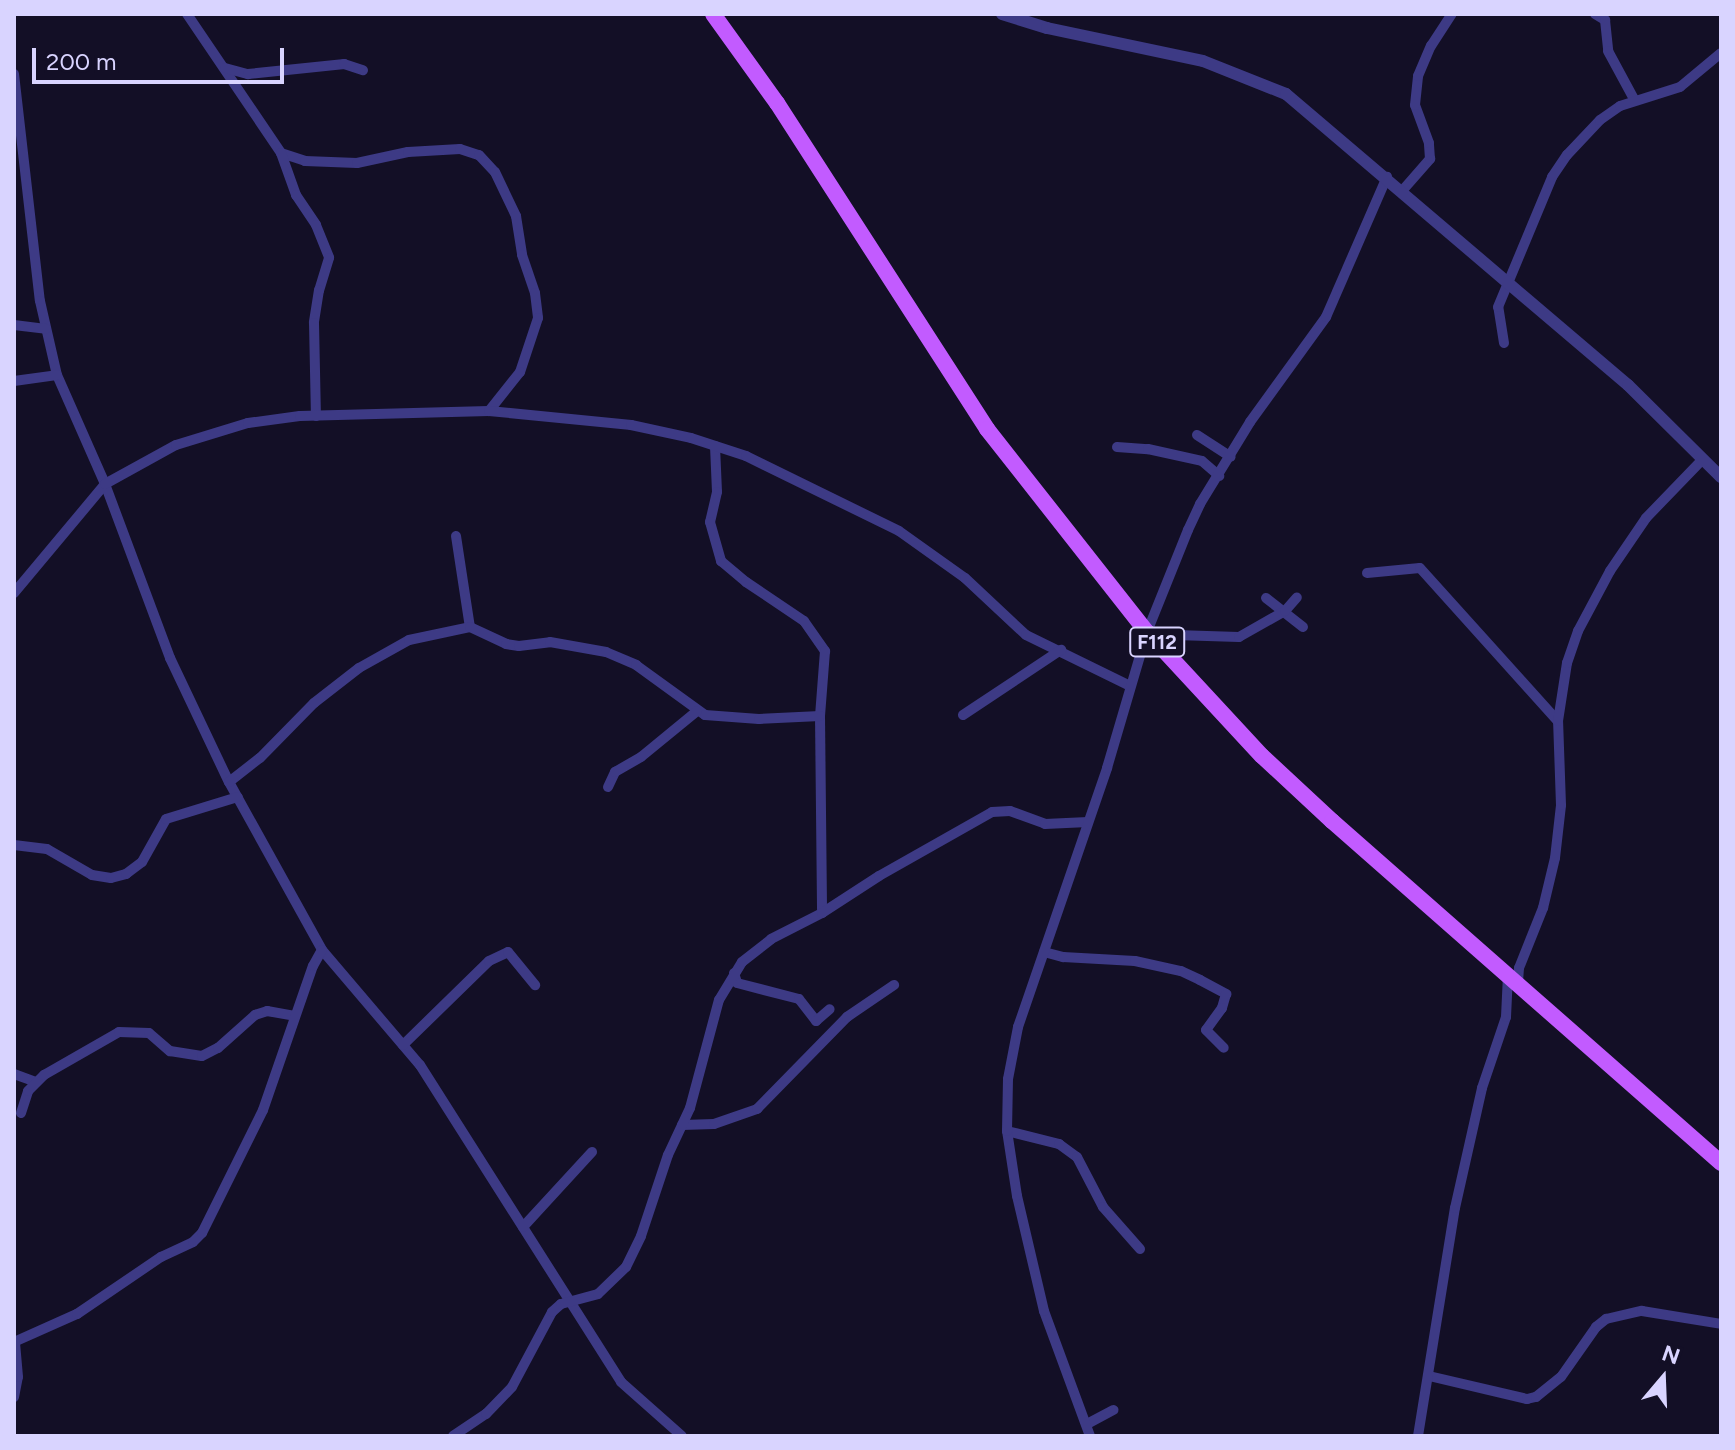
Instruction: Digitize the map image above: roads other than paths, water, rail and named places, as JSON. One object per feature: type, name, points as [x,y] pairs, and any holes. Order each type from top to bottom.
[{"type":"main road","name":"F112","points":[[713,14],[777,103],[987,429],[1147,632],[1262,756],[1721,1163]]},
{"type":"street","points":[[187,14],[281,153],[296,195],[316,225],[329,258],[319,290],[314,323],[316,416]]},
{"type":"street","points":[[1002,14],[1047,28],[1191,58],[1263,82],[1306,108],[1628,385],[1721,477]]},
{"type":"street","points":[[1402,191],[1430,159],[1429,143],[1415,105],[1418,76],[1431,46],[1452,14]]},
{"type":"street","points":[[1595,14],[1605,20],[1608,51],[1634,99]]},
{"type":"street","points":[[1504,343],[1497,314],[1558,167],[1577,142],[1600,120],[1634,99],[1680,87],[1721,53]]},
{"type":"street","points":[[223,68],[248,74],[344,64],[363,70]]},
{"type":"street","points":[[14,74],[38,286],[57,375],[105,484],[170,658],[229,782],[322,950],[420,1065],[621,1382],[682,1436]]},
{"type":"street","points":[[281,153],[305,161],[357,163],[408,152],[460,149],[479,155],[487,162],[502,183],[516,216],[522,255],[538,304],[535,331],[520,372],[489,411]]},
{"type":"street","points":[[1090,1436],[1044,1311],[1017,1196],[1007,1131],[1008,1079],[1018,1027],[1088,822],[1147,632],[1200,504],[1250,422],[1326,317],[1387,177]]},
{"type":"street","points":[[14,325],[46,329]]},
{"type":"street","points":[[14,381],[57,375]]},
{"type":"street","points":[[14,593],[105,484],[153,456],[207,433],[248,423],[316,416],[489,411],[605,421],[715,446],[793,477],[899,531],[965,578],[1020,630],[1130,686]]},
{"type":"street","points":[[1197,435],[1231,457]]},
{"type":"street","points":[[715,446],[717,492],[710,522],[716,549],[726,568],[793,612],[825,651],[820,716],[822,913]]},
{"type":"street","points":[[1117,447],[1148,449],[1202,461],[1219,476]]},
{"type":"street","points":[[1418,1436],[1455,1208],[1482,1088],[1506,1017],[1513,978],[1549,889],[1560,825],[1558,721],[1567,663],[1588,608],[1646,518],[1703,459]]},
{"type":"street","points":[[456,536],[470,627]]},
{"type":"street","points":[[1367,573],[1420,568],[1558,721]]},
{"type":"street","points":[[1161,646],[1175,635],[1195,632],[1239,637],[1285,611],[1297,597]]},
{"type":"street","points":[[1266,598],[1303,627]]},
{"type":"street","points":[[229,782],[260,758],[314,703],[359,668],[409,640],[470,627],[506,644],[519,646],[550,642],[606,652],[636,665],[697,711],[731,718],[820,716]]},
{"type":"street","points":[[963,715],[1061,650]]},
{"type":"street","points":[[608,787],[615,772],[641,757],[697,711]]},
{"type":"street","points":[[14,845],[47,849],[92,875],[111,878],[126,874],[142,862],[166,819],[238,797]]},
{"type":"street","points":[[453,1436],[499,1402],[521,1371],[552,1312],[571,1301],[598,1294],[626,1267],[695,1091],[709,1028],[734,973],[771,939],[822,913],[879,876],[992,812],[1010,811],[1045,824],[1088,822]]},
{"type":"street","points":[[14,1397],[18,1377],[14,1342],[77,1314],[161,1257],[193,1242],[202,1233],[263,1110],[313,966],[322,950]]},
{"type":"street","points":[[403,1045],[473,974],[508,952],[535,985]]},
{"type":"street","points":[[1044,952],[1063,957],[1135,961],[1181,971],[1200,980],[1226,994],[1222,1008],[1206,1030],[1224,1048]]},
{"type":"street","points":[[734,973],[737,983],[799,999],[816,1021],[830,1009]]},
{"type":"street","points":[[682,1125],[714,1124],[757,1109],[847,1017],[894,985]]},
{"type":"street","points":[[21,1113],[28,1091],[36,1082],[119,1032],[149,1033],[170,1051],[202,1056],[218,1048],[255,1015],[267,1011],[295,1016]]},
{"type":"street","points":[[14,1074],[36,1082]]},
{"type":"street","points":[[1007,1131],[1059,1144],[1077,1157],[1103,1207],[1140,1249]]},
{"type":"street","points":[[523,1227],[592,1152]]},
{"type":"street","points":[[1429,1376],[1527,1399],[1536,1397],[1561,1377],[1596,1327],[1606,1319],[1642,1311],[1721,1324]]},
{"type":"street","points":[[1087,1424],[1113,1410]]}]
